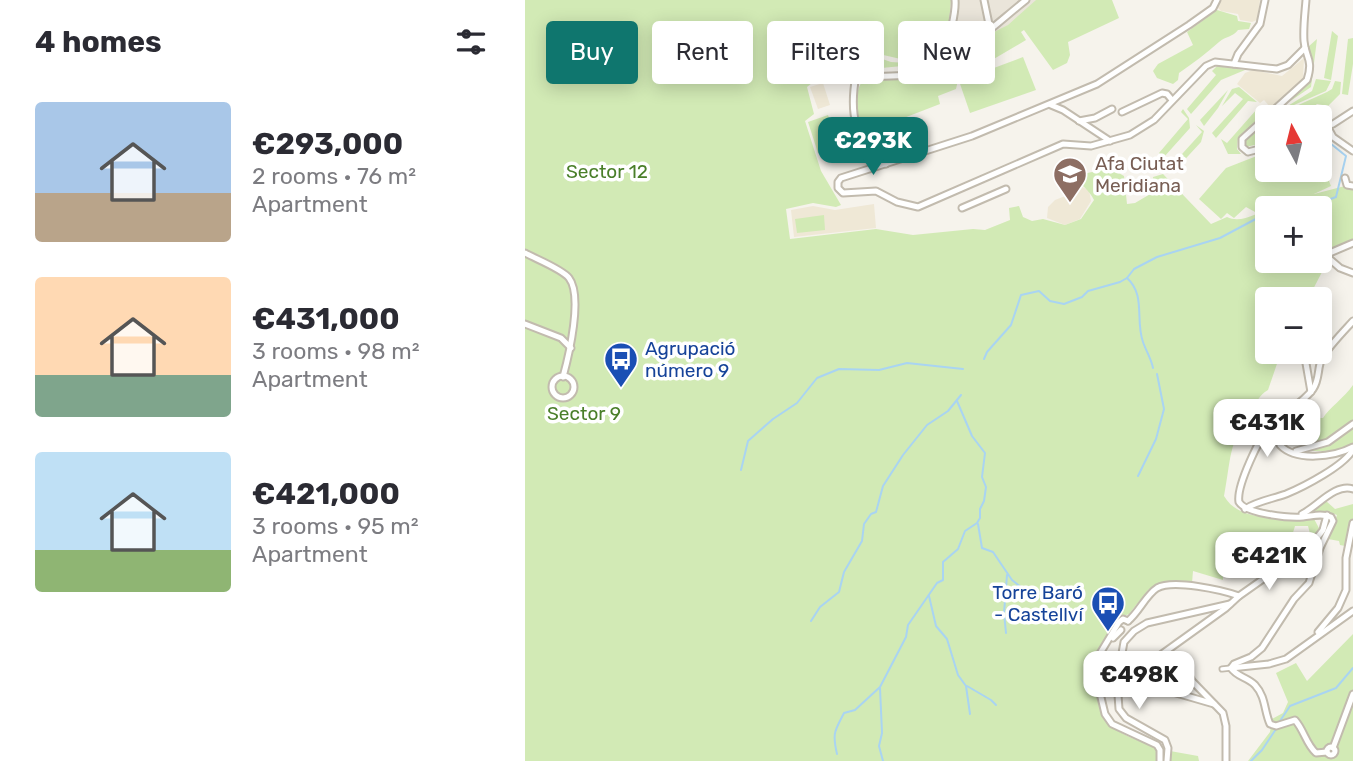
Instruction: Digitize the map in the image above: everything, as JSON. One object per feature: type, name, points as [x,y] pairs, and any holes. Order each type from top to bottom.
[{"type":"street","points":[[954,21],[955,0]]},
{"type":"street","points":[[984,0],[988,21]]},
{"type":"street","points":[[995,25],[1026,0]]},
{"type":"street","points":[[1217,0],[1213,8],[1107,78],[972,136],[841,178],[837,186],[843,193],[876,191],[893,200],[918,207],[1063,144],[1095,145],[1143,128],[1206,66],[1215,62],[1281,68],[1305,48]]},
{"type":"street","points":[[1234,64],[1261,24],[1265,0]]},
{"type":"street","points":[[1279,105],[1307,80],[1310,56],[1305,48],[1307,0]]},
{"type":"street","points":[[855,84],[853,104],[859,132],[865,146],[886,164]]},
{"type":"street","points":[[1122,112],[1162,93],[1173,100]]},
{"type":"street","points":[[1060,100],[1063,110]]},
{"type":"street","points":[[1044,105],[1053,105],[1063,110],[1110,141]]},
{"type":"street","points":[[1079,121],[1094,118],[1112,109]]},
{"type":"street","points":[[1332,123],[1353,111]]},
{"type":"street","points":[[1255,127],[1242,139],[1242,147],[1248,152],[1255,150]]},
{"type":"street","points":[[1093,132],[1097,138],[1095,145]]},
{"type":"street","points":[[1332,135],[1353,151]]},
{"type":"street","points":[[1345,178],[1347,185],[1353,186]]},
{"type":"street","points":[[962,208],[1006,189]]},
{"type":"street","points":[[1353,243],[1325,255],[1340,268],[1353,273]]},
{"type":"street","points":[[525,253],[568,276],[574,288],[571,348],[563,377]]},
{"type":"street","points":[[1231,668],[1262,648],[1294,599],[1309,583],[1320,548],[1333,521],[1327,515],[1293,517],[1245,509],[1238,498],[1243,480],[1263,434],[1271,424],[1311,392],[1318,380],[1322,358],[1353,321]]},
{"type":"street","points":[[561,338],[567,337],[573,323]]},
{"type":"street","points":[[525,324],[561,338],[571,348]]},
{"type":"street","points":[[1306,364],[1311,392]]},
{"type":"street","points":[[563,377],[572,378],[575,386],[572,393],[565,397],[555,395],[552,387],[555,379],[563,377]]},
{"type":"street","points":[[1285,415],[1280,444],[1282,448],[1293,452],[1324,455],[1353,448]]},
{"type":"street","points":[[1293,452],[1328,442],[1353,424]]},
{"type":"street","points":[[1245,509],[1304,485],[1347,457],[1353,448]]},
{"type":"street","points":[[1293,517],[1316,506],[1338,489],[1353,489]]},
{"type":"street","points":[[1214,704],[1152,686],[1151,682],[1163,654],[1276,570],[1291,565],[1317,540],[1327,515]]},
{"type":"street","points":[[1314,637],[1338,608],[1346,590],[1346,558],[1353,523]]},
{"type":"street","points":[[1233,563],[1291,565]]},
{"type":"street","points":[[1160,761],[1157,745],[1120,729],[1109,721],[1092,676],[1093,665],[1108,642],[1130,626],[1128,621],[1153,591],[1162,586],[1179,585],[1226,591],[1239,596]]},
{"type":"street","points":[[1123,631],[1230,604]]},
{"type":"street","points":[[1222,669],[1277,662],[1293,654],[1353,611]]},
{"type":"street","points":[[1123,631],[1117,681],[1119,709],[1126,718],[1165,740],[1168,748],[1167,761]]},
{"type":"street","points":[[1231,668],[1234,673],[1252,682],[1260,692],[1270,724],[1276,726],[1294,720],[1316,753],[1327,752],[1329,748],[1333,748],[1353,694]]},
{"type":"street","points":[[1186,670],[1192,681],[1222,710],[1225,719],[1226,761]]},
{"type":"shaded area","points":[[917,0],[1043,0],[995,35],[995,21],[917,21]]},
{"type":"shaded area","points":[[1221,0],[1260,0],[1257,20],[1240,20],[1238,14],[1221,11],[1217,7]]},
{"type":"shaded area","points":[[1304,58],[1303,79],[1274,105],[1268,105],[1264,100],[1260,103],[1237,84],[1245,73],[1253,70],[1282,76]]},
{"type":"shaded area","points":[[823,84],[830,105],[818,109],[810,87]]},
{"type":"shaded area","name":"Afa Ciutat Meridiana","points":[[1080,186],[1089,190],[1091,201],[1080,219],[1065,225],[1047,218],[1048,207],[1055,200],[1073,193]]},
{"type":"shaded area","points":[[874,204],[876,228],[794,237],[791,210],[813,206],[835,210]]},
{"type":"green space","points":[[525,0],[951,0],[949,21],[898,21],[898,58],[884,55],[884,21],[767,21],[767,84],[811,84],[807,87],[814,114],[805,121],[821,171],[841,205],[836,207],[813,203],[786,209],[790,239],[876,229],[913,235],[985,230],[1010,220],[1009,208],[1019,206],[1023,217],[1032,221],[1043,219],[1065,225],[1081,219],[1094,200],[1074,176],[1110,168],[1124,176],[1127,204],[1135,203],[1152,193],[1153,177],[1163,174],[1211,224],[1227,217],[1239,219],[1255,214],[1255,273],[1321,273],[1314,287],[1255,287],[1255,364],[1277,364],[1268,390],[1256,402],[1234,442],[1224,496],[1231,505],[1252,515],[1277,518],[1313,517],[1320,530],[1312,541],[1308,526],[1295,526],[1288,549],[1277,550],[1288,561],[1286,564],[1278,559],[1222,557],[1223,580],[1193,571],[1192,583],[1165,581],[1148,590],[1129,614],[1119,618],[1090,663],[1085,682],[1096,689],[1099,703],[1109,722],[1123,734],[1155,747],[1158,761],[525,761]]},
{"type":"green space","points":[[1036,0],[1112,0],[1119,18],[1068,42],[1070,55],[1067,63],[1053,70],[1024,30],[1021,32],[1026,40],[995,58],[995,32],[1008,25]]},
{"type":"green space","points":[[1217,10],[1237,16],[1238,21],[1251,23],[1249,29],[1238,30],[1222,40],[1179,73],[1178,80],[1173,84],[1157,78],[1153,71],[1158,64],[1193,45],[1187,32]]},
{"type":"green space","points":[[1332,31],[1338,36],[1331,80],[1324,78]]},
{"type":"green space","points":[[1353,38],[1353,64],[1348,95],[1342,94],[1348,39]]},
{"type":"green space","points":[[1317,39],[1313,71],[1308,47]]},
{"type":"green space","points":[[1023,57],[1036,90],[970,113],[960,84],[995,84],[995,68]]},
{"type":"green space","points":[[884,60],[898,62],[898,66],[884,68]]},
{"type":"green space","points":[[1217,66],[1245,70],[1221,80],[1191,114],[1187,109],[1216,75],[1212,71]]},
{"type":"green space","points":[[1313,73],[1311,87],[1289,102],[1302,90]]},
{"type":"green space","points":[[898,78],[898,84],[957,84],[956,89],[938,96],[940,104],[896,121],[895,128],[867,144],[857,113],[859,88],[861,84],[884,84],[884,79]]},
{"type":"green space","points":[[1316,79],[1331,81],[1326,91],[1289,105],[1312,91]]},
{"type":"green space","points":[[1335,81],[1341,82],[1340,94],[1329,105],[1298,105],[1327,92],[1332,89]]},
{"type":"green space","points":[[1239,87],[1257,102],[1248,101],[1216,138],[1212,133],[1243,99],[1235,93],[1222,106],[1232,89]]},
{"type":"green space","points":[[1228,90],[1218,108],[1204,126],[1200,120]]},
{"type":"green space","points":[[1183,109],[1189,118],[1190,128],[1164,157],[1159,153],[1188,119],[1181,112]]},
{"type":"green space","points":[[1255,111],[1255,123],[1238,138],[1237,149],[1241,154],[1228,154],[1221,139],[1227,143]]},
{"type":"green space","points":[[828,115],[839,147],[818,153],[808,122]]},
{"type":"green space","points":[[1196,125],[1204,131],[1201,142],[1177,168],[1173,164],[1202,132]]},
{"type":"green space","points":[[1255,132],[1255,145],[1246,147],[1245,141]]},
{"type":"green space","points":[[1255,157],[1255,182],[1329,182],[1331,186],[1314,194],[1345,186],[1353,190],[1353,240],[1332,250],[1332,196],[1255,196],[1255,212],[1246,207],[1234,218],[1227,213],[1221,219],[1199,199],[1226,168]]},
{"type":"green space","points":[[824,215],[825,230],[797,233],[795,219]]},
{"type":"green space","points":[[1353,385],[1353,444],[1332,451],[1303,451],[1319,444],[1314,440],[1299,439],[1318,418],[1323,418]]},
{"type":"green space","points":[[1326,501],[1335,509],[1353,504],[1353,518],[1345,546],[1340,545],[1339,541],[1328,539],[1337,515],[1313,512]]},
{"type":"green space","points":[[1353,634],[1353,761],[1248,761],[1270,732],[1272,719],[1283,713],[1288,702],[1276,673],[1296,663],[1307,681]]},
{"type":"green space","points":[[1170,751],[1198,756],[1199,761],[1169,761]]},
{"type":"waterway","points":[[1332,145],[1346,156],[1336,197],[1332,198]]},
{"type":"waterway","points":[[984,359],[1011,325],[1021,295],[1039,291],[1050,301],[1064,304],[1082,297],[1088,291],[1120,282],[1134,269],[1157,257],[1220,238],[1255,219]]},
{"type":"waterway","points":[[1127,278],[1136,292],[1141,334],[1153,368]]},
{"type":"waterway","points":[[741,470],[748,441],[797,403],[817,378],[839,369],[879,370],[907,363],[963,369]]},
{"type":"waterway","points":[[1138,476],[1156,439],[1164,409],[1157,374]]},
{"type":"waterway","points":[[811,621],[820,607],[839,592],[844,572],[862,541],[864,524],[871,514],[876,512],[883,486],[903,455],[927,425],[948,411],[961,395]]},
{"type":"waterway","points":[[837,754],[835,732],[844,713],[855,710],[880,687],[906,637],[908,625],[937,583],[943,580],[943,562],[958,549],[965,531],[980,518],[986,487],[982,477],[985,453],[972,436],[957,401]]},
{"type":"waterway","points":[[978,524],[982,548],[993,552],[1012,580],[1037,600]]},
{"type":"waterway","points":[[1006,633],[1004,613],[1007,575]]},
{"type":"waterway","points":[[929,596],[936,626],[947,639],[958,675],[966,686],[970,714]]},
{"type":"waterway","points":[[1280,721],[1290,706],[1336,688],[1353,668]]},
{"type":"waterway","points":[[967,686],[996,705]]},
{"type":"waterway","points":[[880,688],[882,733],[879,746],[883,761]]},
{"type":"waterway","points":[[1251,761],[1276,729]]},
{"type":"place","name":"Afa Ciutat Meridiana","points":[[1070,204]]},
{"type":"place","name":"Agrupació número 9","points":[[621,389]]},
{"type":"place","name":"Torre Baró - Castellví","points":[[1108,633]]},
{"type":"park label","name":"Sector 12","points":[[607,171]]},
{"type":"park label","name":"Sector 9","points":[[584,413]]}]
